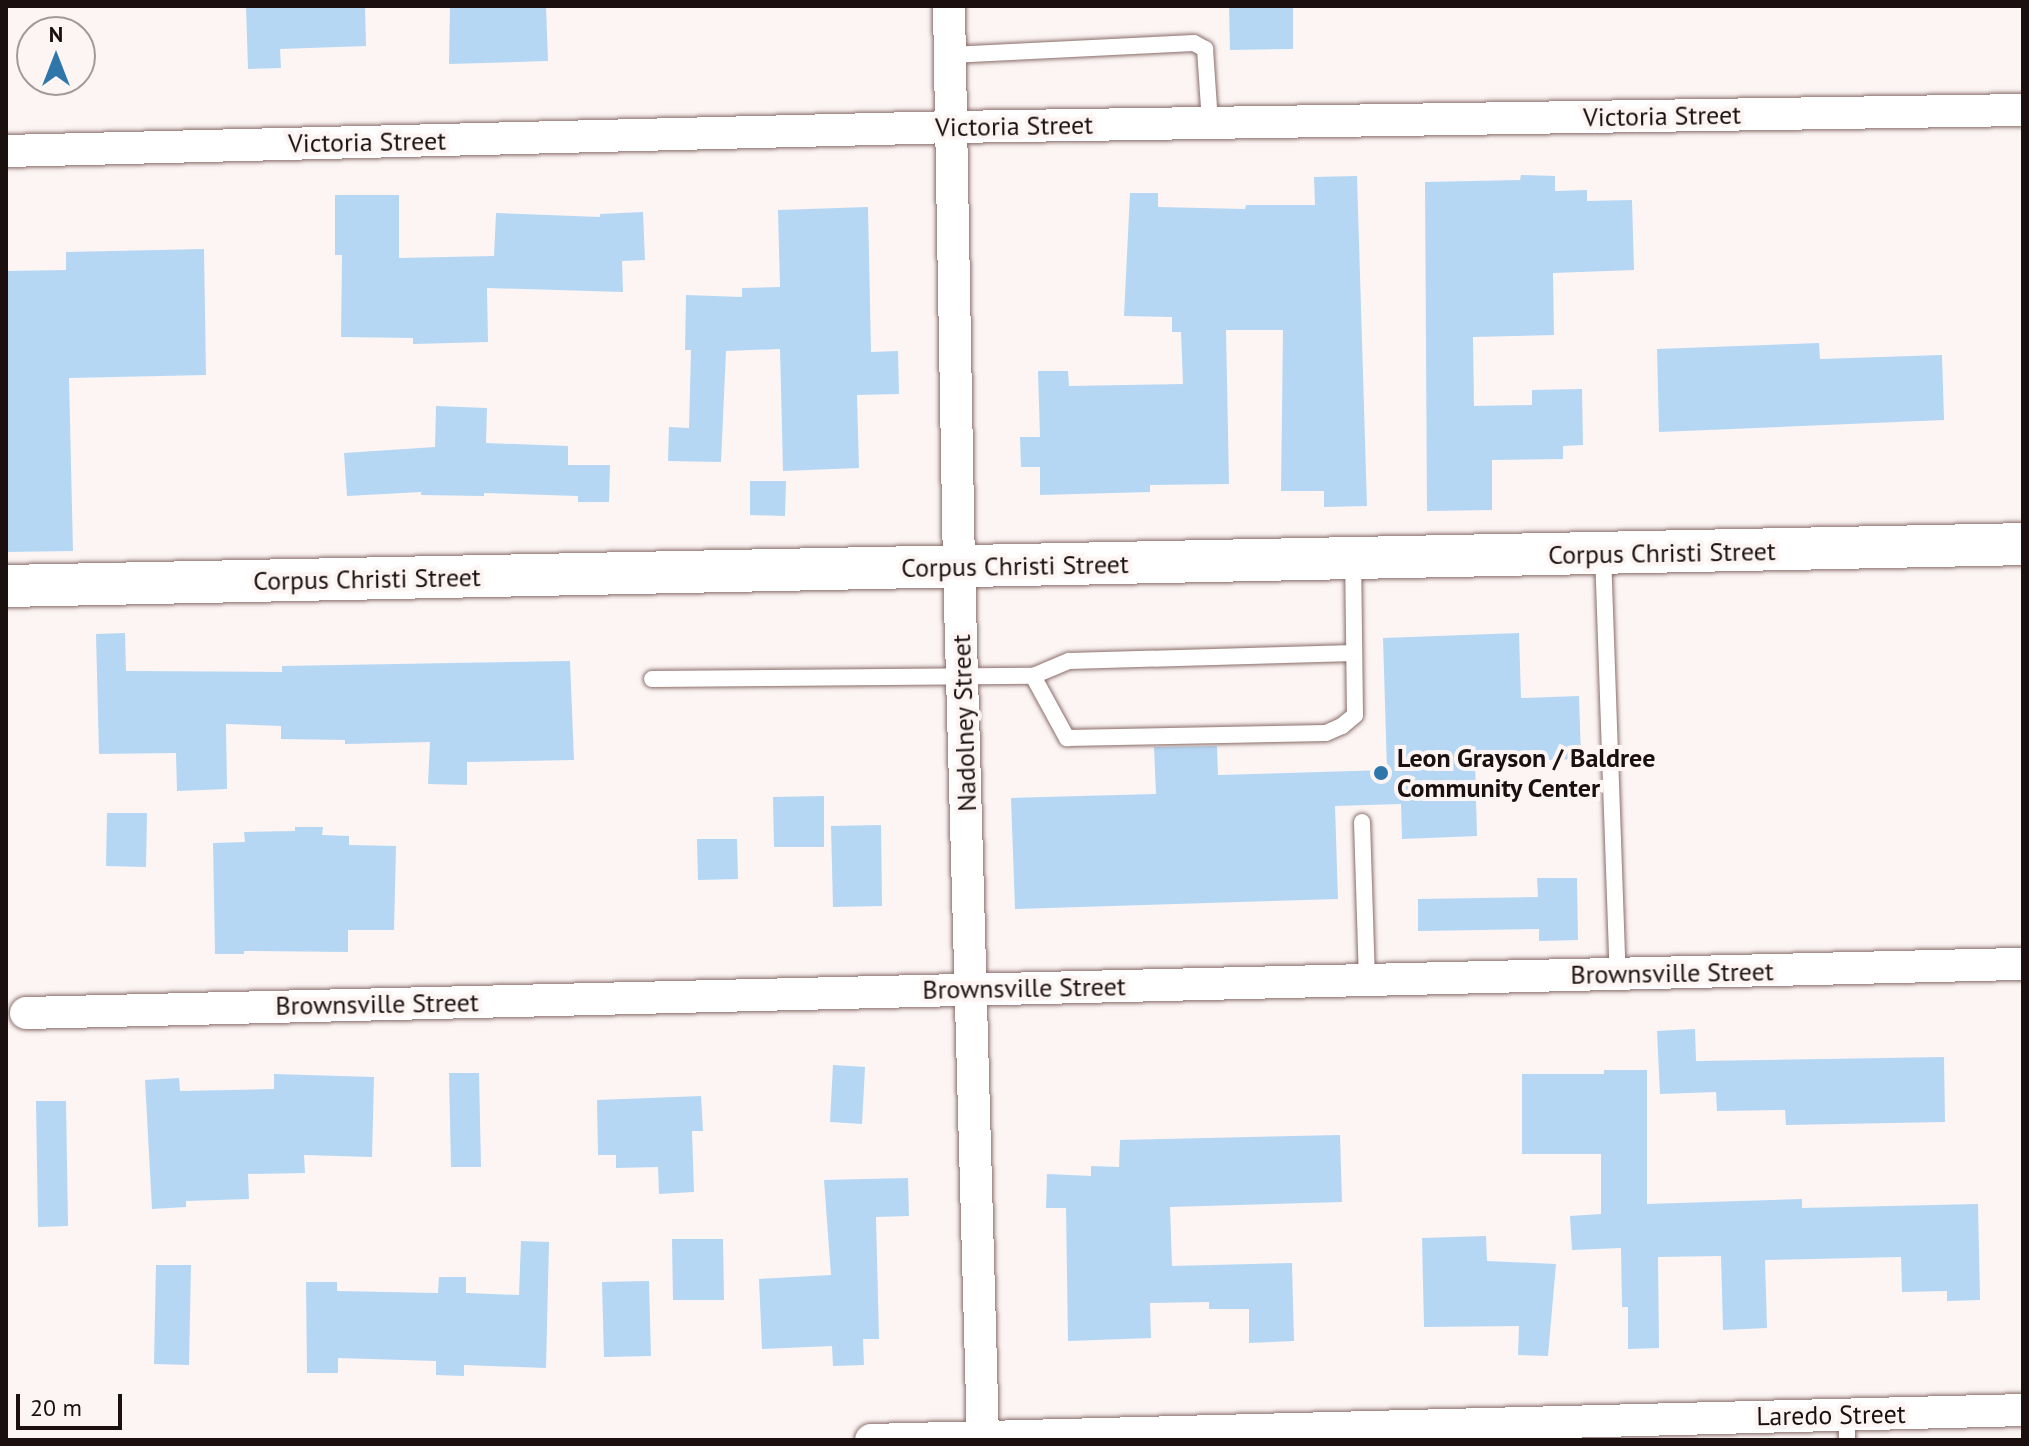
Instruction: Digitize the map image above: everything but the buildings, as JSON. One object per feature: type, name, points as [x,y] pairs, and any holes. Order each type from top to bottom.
[{"type":"street","name":"Nadolney Street","points":[[949,6],[959,568],[983,1439]]},
{"type":"street","name":"Victoria Street","points":[[6,151],[952,127],[2023,110]]},
{"type":"street","name":"Corpus Christi Street","points":[[6,586],[2023,544]]},
{"type":"street","name":"Brownsville Street","points":[[26,1013],[2023,964]]},
{"type":"street","name":"Laredo Street","points":[[871,1440],[1847,1428],[2023,1410]]},
{"type":"lane","points":[[950,55],[1194,43],[1205,49],[1210,123]]},
{"type":"lane","points":[[1603,554],[1618,974]]},
{"type":"lane","points":[[1033,676],[1067,738],[1326,733],[1342,726],[1355,715],[1353,559]]},
{"type":"lane","points":[[652,679],[1033,676],[1069,661],[1354,653]]},
{"type":"lane","points":[[1362,822],[1367,980]]},
{"type":"place","name":"Leon Grayson / Baldree Community Center","points":[[1381,773]]}]
